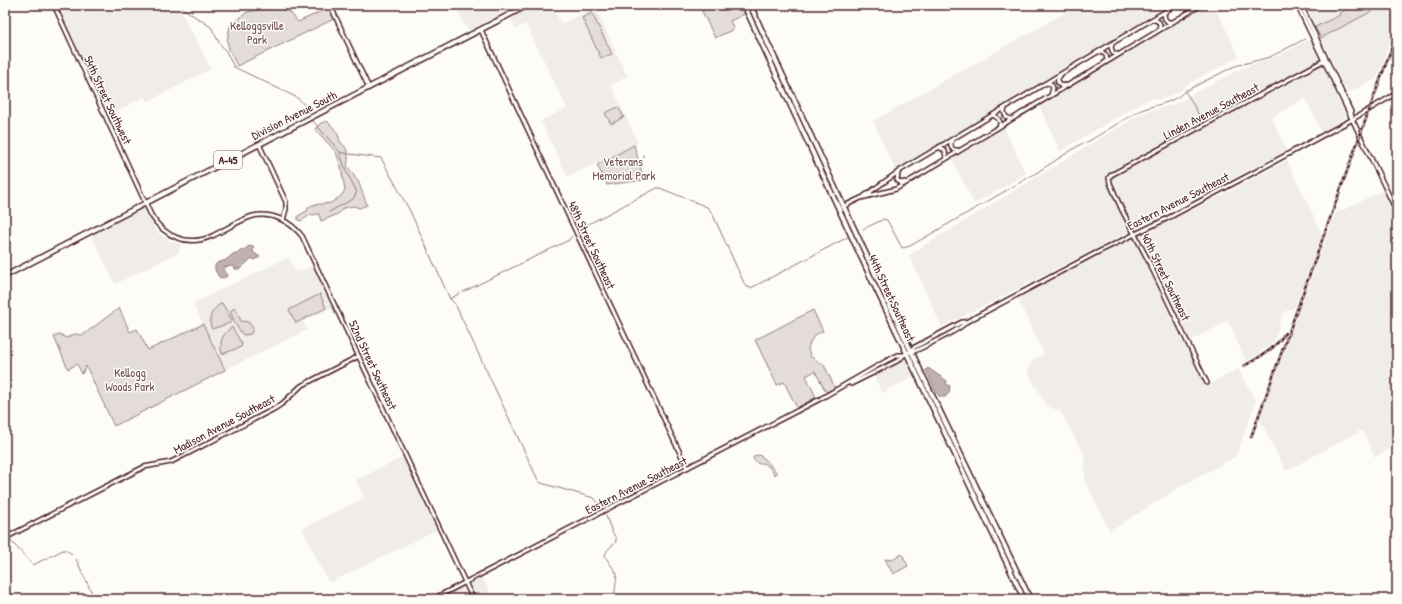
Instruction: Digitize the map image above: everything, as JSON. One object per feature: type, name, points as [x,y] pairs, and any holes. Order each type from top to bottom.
[{"type":"main road","name":"Division Avenue South","points":[[5,276],[528,5]]},
{"type":"main road","name":"44th Street Southeast","points":[[744,5],[812,153],[861,244],[898,323],[908,353],[921,384],[1024,599]]},
{"type":"main road","name":"44th Street Southeast","points":[[750,5],[827,173],[854,242],[868,272],[908,353],[929,389],[1030,599]]},
{"type":"main road","points":[[755,28],[762,30]]},
{"type":"main road","points":[[759,37],[766,39]]},
{"type":"main road","points":[[798,121],[800,124],[805,124]]},
{"type":"main road","points":[[812,153],[816,153],[819,156]]},
{"type":"main road","points":[[821,171],[827,173]]},
{"type":"main road","points":[[850,232],[853,235],[856,234]]},
{"type":"main road","points":[[854,242],[861,244]]},
{"type":"main road","points":[[868,272],[873,276],[876,276]]},
{"type":"main road","points":[[881,298],[885,301],[887,300]]},
{"type":"main road","points":[[884,305],[887,305],[891,309]]},
{"type":"main road","points":[[891,320],[894,323],[898,323]]},
{"type":"main road","points":[[921,384],[925,388],[929,389]]},
{"type":"main road","points":[[948,439],[956,445]]},
{"type":"main road","points":[[972,489],[978,491]]},
{"type":"main road","points":[[982,510],[985,510],[989,514]]},
{"type":"street","name":"54th Street Southwest","points":[[54,5],[146,203],[155,221],[163,230],[184,240],[202,240],[253,216],[270,216],[283,220]]},
{"type":"street","points":[[330,5],[369,88]]},
{"type":"street","points":[[841,208],[861,198],[901,170],[1176,5]]},
{"type":"street","points":[[861,198],[896,188],[907,182],[1201,5]]},
{"type":"street","points":[[1296,5],[1348,114],[1353,119]]},
{"type":"street","points":[[1301,5],[1397,212]]},
{"type":"street","points":[[1166,11],[1164,14],[1166,20],[1168,22],[1172,22]]},
{"type":"street","points":[[1148,22],[1156,20],[1159,22],[1160,27],[1154,33]]},
{"type":"street","name":"48th Street Southeast","points":[[480,30],[687,468]]},
{"type":"street","points":[[1113,43],[1110,47],[1113,53],[1121,53]]},
{"type":"street","points":[[1098,52],[1102,52],[1106,55],[1107,60],[1104,63]]},
{"type":"street","name":"Linden Avenue Southeast","points":[[1109,178],[1111,175],[1323,61]]},
{"type":"street","points":[[1062,73],[1057,80],[1058,83],[1062,86],[1069,84]]},
{"type":"street","points":[[1044,84],[1049,84],[1052,86],[1053,90],[1051,95]]},
{"type":"street","name":"Eastern Avenue Southeast","points":[[433,599],[846,385],[898,355],[915,351],[942,337],[964,325],[966,322],[1094,254],[1181,211],[1353,119],[1397,92]]},
{"type":"street","points":[[1005,108],[1004,112],[1006,117],[1012,119]]},
{"type":"street","points":[[993,115],[999,119],[999,127]]},
{"type":"street","points":[[953,139],[950,145],[952,149],[955,151],[962,149]]},
{"type":"street","points":[[259,144],[286,202],[283,220]]},
{"type":"street","points":[[939,148],[946,152],[946,159]]},
{"type":"street","points":[[901,170],[897,174],[897,180],[901,183],[907,182]]},
{"type":"street","name":"40th Street Southeast","points":[[1109,178],[1110,183],[1207,383]]},
{"type":"street","points":[[870,192],[875,195]]},
{"type":"street","name":"52nd Street Southeast","points":[[283,220],[291,225],[302,236],[473,599]]},
{"type":"street","name":"Eastern Avenue Southeast","points":[[846,385],[884,368],[899,360],[913,348],[962,322],[966,322]]},
{"type":"street","points":[[942,337],[948,333],[950,328]]},
{"type":"street","name":"Madison Avenue Southeast","points":[[5,538],[144,467],[171,462],[219,438],[274,409],[283,403],[301,386],[359,356]]},
{"type":"street","points":[[884,368],[884,365],[893,358]]},
{"type":"shaded area","points":[[58,5],[177,5],[211,69],[147,102],[144,97],[108,116]]},
{"type":"shaded area","points":[[455,5],[504,5],[507,11],[468,31]]},
{"type":"shaded area","points":[[534,5],[552,5],[561,24],[595,8],[627,76],[611,85],[638,143],[568,177],[541,121],[567,108],[526,24],[516,29],[511,20],[512,16]]},
{"type":"shaded area","points":[[1079,5],[1169,5],[896,171],[873,121]]},
{"type":"shaded area","points":[[1204,5],[1214,5],[1239,57],[1187,84],[1181,91],[1160,100],[1150,98],[1060,151],[1039,105]]},
{"type":"shaded area","points":[[1305,5],[1355,5],[1339,13],[1340,15],[1315,27]]},
{"type":"shaded area","points":[[1384,5],[1397,5],[1397,23],[1377,78],[1347,93],[1321,38]]},
{"type":"shaded area","points":[[1310,39],[1346,114],[1344,119],[1322,133],[1305,98],[1271,117],[1287,151],[942,327],[909,255],[1142,113],[1172,105],[1240,69],[1278,56]]},
{"type":"shaded area","points":[[1003,126],[1026,174],[974,204],[951,157]]},
{"type":"shaded area","points":[[1287,160],[1322,234],[1296,306],[1283,313],[1274,341],[1259,354],[1246,361],[1228,321],[1186,343],[1207,386],[1238,369],[1256,401],[1237,454],[1233,458],[1183,485],[1110,531],[1085,481],[1085,456],[1060,411],[1047,406],[1030,377],[1028,369],[1032,361],[1044,353],[1017,297],[1141,234],[1221,196]]},
{"type":"shaded area","points":[[1384,190],[1397,216],[1397,445],[1375,457],[1362,430],[1286,471],[1259,418],[1335,214]]},
{"type":"shaded area","points":[[145,208],[156,231],[168,240],[181,244],[179,252],[115,284],[91,235]]},
{"type":"shaded area","points":[[249,246],[254,247],[253,252],[260,257],[254,260],[252,258],[240,269],[235,269],[234,266],[224,267],[227,276],[223,278],[219,277],[215,270],[215,265]]},
{"type":"shaded area","points":[[289,257],[296,273],[313,266],[332,307],[303,321],[307,330],[225,370],[193,303]]},
{"type":"shaded area","points":[[905,359],[909,361],[916,375],[882,393],[874,376]]},
{"type":"shaded area","points":[[928,368],[947,381],[946,384],[950,386],[949,393],[945,397],[940,397],[936,392],[926,370]]},
{"type":"shaded area","points":[[405,456],[440,528],[329,583],[302,528],[364,498],[356,480]]},
{"type":"shaded area","points":[[482,577],[493,599],[475,599],[468,584]]},
{"type":"shaded area","points":[[462,587],[465,588],[471,599],[439,599]]},
{"type":"green space","points":[[699,5],[743,5],[747,13],[730,21],[734,29],[715,38]]},
{"type":"green space","points":[[1355,5],[1384,5],[1321,38],[1315,27],[1340,15],[1339,13]]},
{"type":"green space","name":"Kelloggsville Park","points":[[275,7],[290,12],[298,22],[331,7],[336,18],[237,66],[227,41],[230,26],[247,12]]},
{"type":"green space","points":[[592,13],[612,54],[601,58],[582,18]]},
{"type":"green space","points":[[618,107],[624,117],[611,124],[605,113]]},
{"type":"green space","points":[[327,121],[335,130],[340,142],[347,150],[347,167],[351,170],[358,181],[367,205],[359,208],[354,206],[343,208],[338,214],[321,221],[319,214],[310,215],[301,221],[298,220],[298,216],[307,211],[312,205],[331,203],[341,196],[345,190],[341,167],[336,152],[315,129],[321,123]]},
{"type":"green space","name":"Veterans' Memorial Park","points":[[634,145],[644,180],[607,185],[597,165]]},
{"type":"green space","points":[[320,294],[326,308],[296,323],[289,310]]},
{"type":"green space","points":[[222,303],[232,320],[230,323],[212,329],[210,321],[211,314]]},
{"type":"green space","name":"Kellogg Woods Park","points":[[119,308],[130,332],[137,329],[148,350],[203,324],[225,370],[114,426],[86,366],[82,374],[77,364],[68,369],[54,337],[60,334],[66,338],[75,334],[83,335]]},
{"type":"green space","points":[[235,308],[241,321],[248,322],[253,328],[251,334],[243,335],[235,324],[230,311]]},
{"type":"green space","points":[[813,310],[823,331],[812,338],[808,350],[811,357],[824,365],[835,388],[826,392],[815,371],[806,376],[816,397],[797,408],[784,382],[777,385],[755,340]]},
{"type":"green space","points":[[232,327],[242,344],[241,347],[222,354],[222,339],[226,332]]},
{"type":"green space","points":[[759,455],[765,459],[777,473],[775,475],[769,467],[763,463],[758,464],[753,459],[754,456]]},
{"type":"green space","points":[[902,554],[908,566],[893,574],[885,559],[892,560]]},
{"type":"waterway","points":[[180,5],[182,8],[211,27],[234,67],[296,97],[310,113]]},
{"type":"waterway","points":[[863,229],[884,219],[887,220],[902,248],[910,246],[1033,175],[1081,144],[1089,141],[1137,112],[1168,102],[1180,96],[1185,91],[1235,66],[1270,57],[1305,39]]},
{"type":"waterway","points":[[1185,92],[1201,119]]},
{"type":"waterway","points":[[313,121],[340,152],[381,158],[410,211],[450,299],[455,304]]},
{"type":"waterway","points":[[329,212],[353,199],[357,192],[346,171],[340,153]]},
{"type":"waterway","points":[[579,229],[657,188],[660,188],[707,207],[712,213],[744,283],[747,287],[751,288],[848,237]]},
{"type":"waterway","points":[[463,292],[569,240],[572,236]]},
{"type":"waterway","points":[[450,299],[460,293]]},
{"type":"waterway","points":[[456,306],[538,480],[541,483],[594,498],[602,507]]},
{"type":"waterway","points":[[606,516],[616,538],[616,542],[608,550],[605,556],[617,574],[614,599]]},
{"type":"waterway","points":[[10,540],[33,565],[63,550],[66,550],[72,554]]},
{"type":"waterway","points":[[76,559],[91,591],[97,599]]},
{"type":"railway","points":[[1251,437],[1397,33]]},
{"type":"railway","points":[[1244,366],[1277,344],[1285,333]]}]
